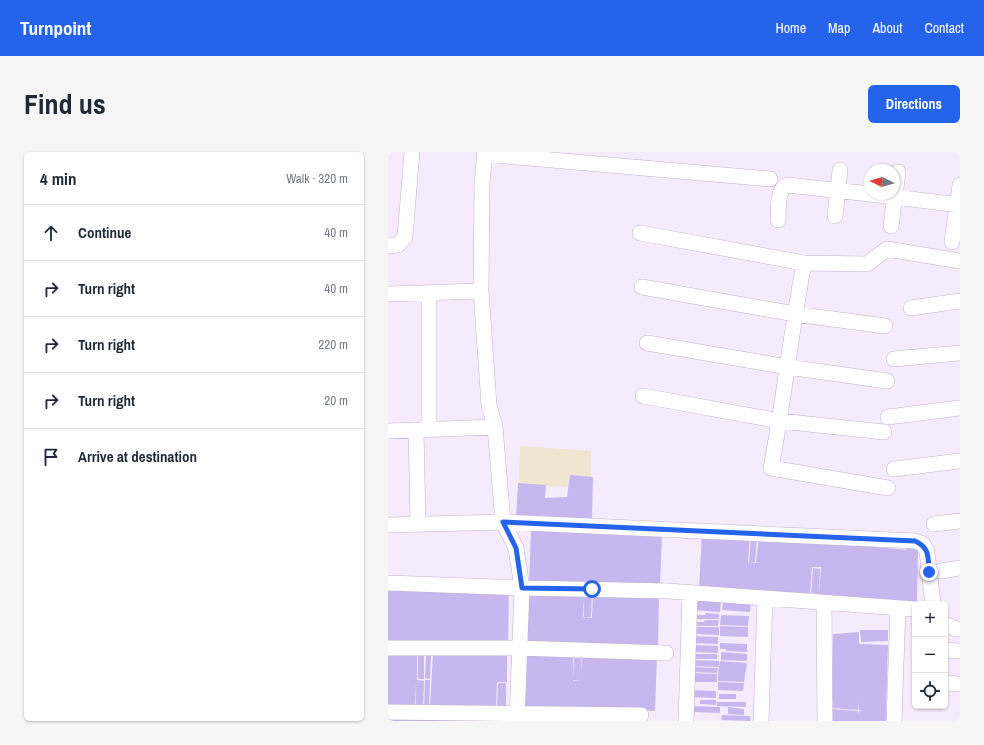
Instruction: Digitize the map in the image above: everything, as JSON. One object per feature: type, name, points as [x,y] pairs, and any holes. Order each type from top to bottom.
[{"type":"street","points":[[388,246],[398,245],[405,237],[412,152]]},
{"type":"street","points":[[517,718],[522,588],[516,548],[503,522],[494,427],[489,404],[481,291],[481,161],[770,180]]},
{"type":"street","points":[[835,216],[840,170]]},
{"type":"street","points":[[778,220],[780,192],[789,184],[864,193]]},
{"type":"street","points":[[952,242],[959,204],[960,185]]},
{"type":"street","points":[[900,198],[959,204]]},
{"type":"street","points":[[891,226],[894,200]]},
{"type":"street","points":[[640,233],[804,263],[867,264],[887,249],[960,261]]},
{"type":"street","points":[[804,263],[795,314],[780,421],[771,468],[888,488]]},
{"type":"street","points":[[642,287],[795,314],[885,326]]},
{"type":"street","points":[[388,294],[481,291]]},
{"type":"street","points":[[418,524],[429,293]]},
{"type":"street","points":[[911,308],[960,301]]},
{"type":"street","points":[[647,343],[788,367],[887,381]]},
{"type":"street","points":[[894,359],[960,353]]},
{"type":"street","points":[[643,396],[780,421],[884,432]]},
{"type":"street","points":[[888,417],[960,408]]},
{"type":"street","points":[[388,431],[494,427]]},
{"type":"street","points":[[894,469],[960,461]]},
{"type":"street","points":[[934,524],[960,521]]},
{"type":"street","points":[[388,525],[503,522],[915,541],[923,544],[927,552],[933,601]]},
{"type":"street","points":[[942,571],[960,568]]},
{"type":"street","points":[[388,583],[690,593],[912,609]]},
{"type":"street","points":[[686,721],[690,593]]},
{"type":"street","points":[[761,721],[765,598]]},
{"type":"street","points":[[824,602],[824,721]]},
{"type":"street","points":[[894,721],[898,608]]},
{"type":"street","points":[[948,625],[960,629]]},
{"type":"street","points":[[388,648],[519,648],[666,653]]},
{"type":"street","points":[[948,650],[960,651]]},
{"type":"street","points":[[948,683],[960,684]]},
{"type":"street","points":[[388,712],[517,718],[641,716]]},
{"type":"shaded area","points":[[520,446],[591,451],[591,477],[569,476],[567,487],[519,484]]},
{"type":"building","points":[[570,475],[593,477],[592,519],[516,519],[518,483],[546,485],[545,498],[567,497]]},
{"type":"building","points":[[531,529],[662,532],[660,587],[529,585]]},
{"type":"building","points":[[702,533],[750,536],[748,562],[760,563],[756,562],[759,535],[907,550],[906,547],[918,548],[917,601],[912,601],[912,604],[819,596],[821,567],[812,567],[810,594],[699,589]]},
{"type":"building","points":[[751,537],[757,538],[755,562],[749,562]]},
{"type":"building","points":[[813,568],[820,569],[819,594],[811,593]]},
{"type":"building","points":[[388,587],[509,591],[508,646],[388,642]]},
{"type":"building","points":[[528,590],[592,591],[591,617],[584,617],[584,598],[583,617],[592,618],[593,590],[659,592],[658,647],[527,646]]},
{"type":"building","points":[[693,600],[721,602],[720,612],[693,610]]},
{"type":"building","points":[[723,600],[751,602],[750,612],[722,610]]},
{"type":"building","points":[[706,613],[719,614],[719,619],[696,619],[696,615],[705,615]]},
{"type":"building","points":[[721,615],[749,616],[748,626],[720,625]]},
{"type":"building","points":[[705,620],[719,620],[718,626],[696,626],[696,622],[704,622]]},
{"type":"building","points":[[720,626],[748,627],[748,637],[720,636]]},
{"type":"building","points":[[695,627],[719,627],[719,635],[695,634]]},
{"type":"building","points":[[860,630],[888,630],[888,641],[861,642]]},
{"type":"building","points":[[859,632],[859,644],[888,645],[886,711],[889,711],[888,721],[833,721],[833,709],[858,711],[858,714],[859,711],[862,711],[859,710],[859,702],[858,710],[832,708],[833,634]]},
{"type":"building","points":[[692,636],[718,637],[718,644],[692,643]]},
{"type":"building","points":[[720,643],[747,644],[747,652],[727,651],[725,649],[720,649]]},
{"type":"building","points":[[693,645],[718,646],[718,653],[692,652]]},
{"type":"building","points":[[721,652],[747,654],[747,661],[721,660]]},
{"type":"building","points":[[388,653],[417,654],[417,680],[424,681],[423,709],[416,710],[416,683],[415,710],[388,709]]},
{"type":"building","points":[[433,653],[507,655],[507,682],[497,682],[496,709],[430,707]]},
{"type":"building","points":[[418,654],[424,654],[424,679],[418,679]]},
{"type":"building","points":[[526,654],[573,655],[573,680],[574,655],[581,656],[581,674],[582,654],[657,656],[655,711],[579,708],[524,710]]},
{"type":"building","points":[[692,654],[717,654],[717,659],[692,659]]},
{"type":"building","points":[[426,655],[431,655],[430,679],[425,678]]},
{"type":"building","points":[[692,660],[719,661],[719,667],[692,666]]},
{"type":"building","points":[[720,661],[747,663],[744,682],[718,681],[718,674],[720,674],[718,673]]},
{"type":"building","points":[[691,667],[718,668],[717,673],[690,672]]},
{"type":"building","points":[[690,673],[717,674],[717,682],[690,682]]},
{"type":"building","points":[[425,680],[430,680],[429,709],[424,709]]},
{"type":"building","points":[[718,682],[744,683],[743,691],[718,690]]},
{"type":"building","points":[[498,683],[506,683],[506,711],[497,710]]},
{"type":"building","points":[[689,690],[716,691],[716,698],[689,697]]},
{"type":"building","points":[[719,694],[736,694],[736,699],[719,699]]},
{"type":"building","points":[[700,700],[716,700],[716,705],[700,704]]},
{"type":"building","points":[[717,702],[746,702],[746,707],[717,706]]},
{"type":"building","points":[[689,706],[720,707],[720,713],[695,712],[694,715],[689,715]]},
{"type":"building","points":[[728,707],[744,709],[744,715],[728,714]]},
{"type":"building","points":[[388,715],[507,717],[507,721],[388,721]]},
{"type":"building","points":[[722,715],[750,716],[751,721],[721,720]]},
{"type":"route","points":[[592,589],[522,588],[516,548],[503,522],[915,541],[923,544],[927,552],[929,572]]}]
